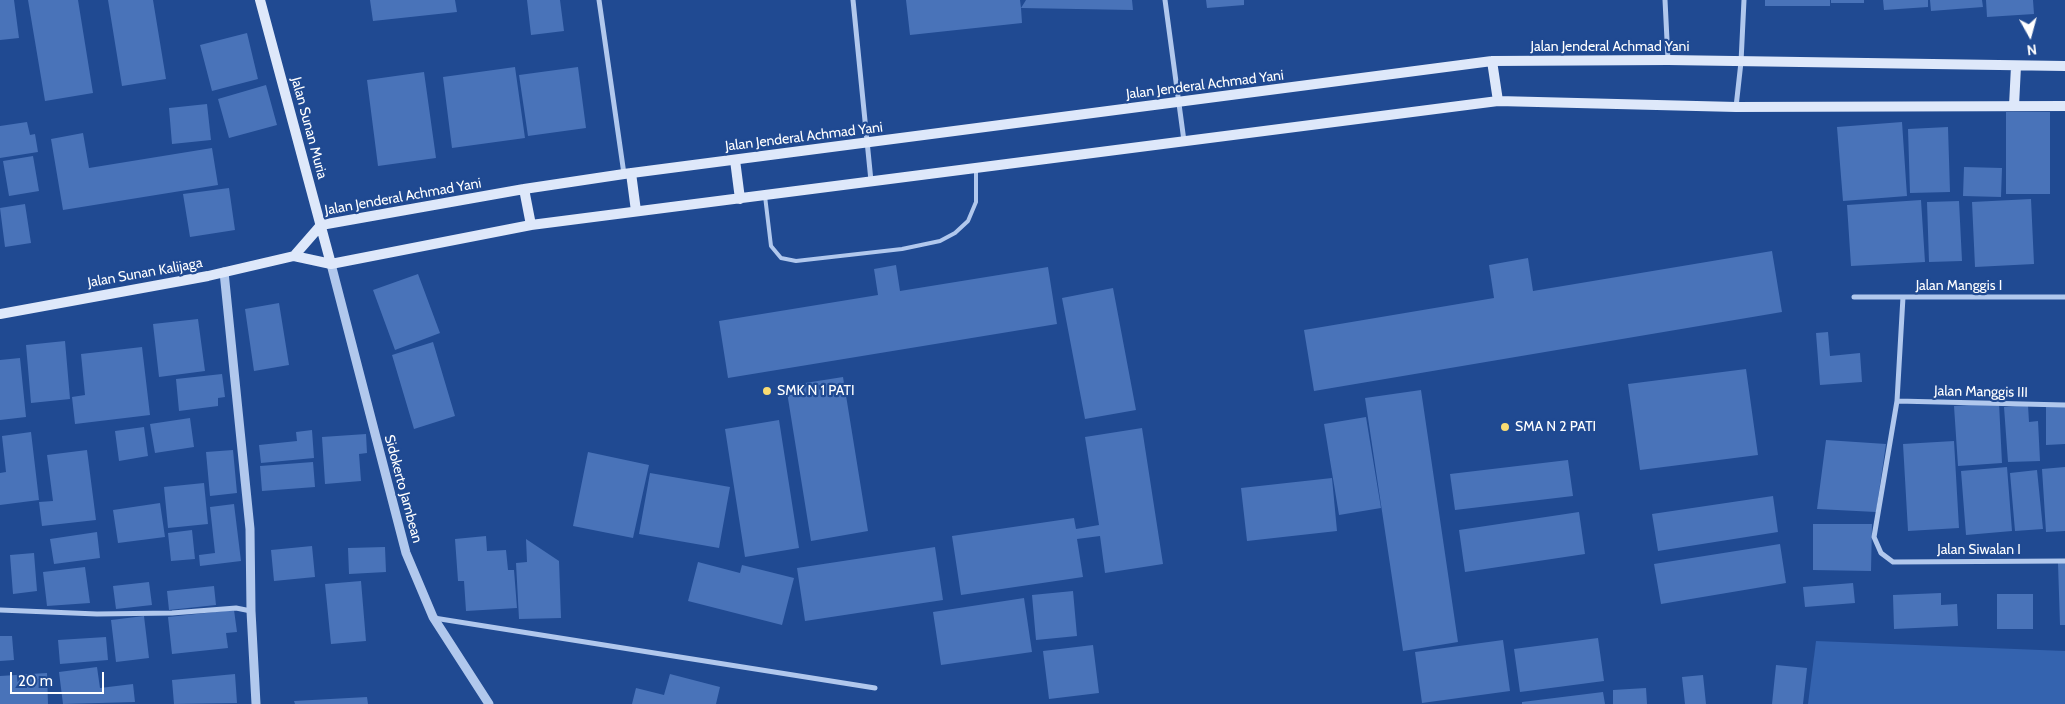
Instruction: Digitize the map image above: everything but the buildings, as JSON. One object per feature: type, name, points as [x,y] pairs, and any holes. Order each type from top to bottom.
[{"type":"main road","name":"Jalan Sunan Muria","points":[[260,0],[331,264]]},
{"type":"main road","name":"Jalan Jenderal Achmad Yani","points":[[294,256],[320,225],[524,189],[628,173],[1492,61],[1668,60],[2065,66]]},
{"type":"main road","points":[[1492,61],[1498,100]]},
{"type":"main road","points":[[2014,106],[2016,66]]},
{"type":"main road","points":[[294,256],[331,264],[531,224],[740,199],[1498,100],[1736,107],[2065,106]]},
{"type":"main road","points":[[735,160],[740,199]]},
{"type":"main road","points":[[628,173],[636,211]]},
{"type":"main road","points":[[524,189],[531,224]]},
{"type":"main road","name":"Jalan Sunan Kalijaga","points":[[0,314],[224,272],[294,256]]},
{"type":"street","points":[[599,0],[628,173]]},
{"type":"street","points":[[853,0],[871,181]]},
{"type":"street","points":[[1165,0],[1184,141]]},
{"type":"street","points":[[1665,0],[1668,60]]},
{"type":"street","points":[[1736,107],[1741,62],[1744,0]]},
{"type":"street","name":"Sidokerto Jambean","points":[[331,264],[406,553],[433,617],[489,704]]},
{"type":"street","points":[[224,272],[250,529],[251,611],[256,704]]},
{"type":"street","name":"Jalan Manggis I","points":[[1854,297],[2065,297]]},
{"type":"street","points":[[1897,401],[1903,297]]},
{"type":"street","name":"Jalan Manggis III","points":[[1897,401],[2065,405]]},
{"type":"street","name":"Jalan Siwalan I","points":[[1897,401],[1874,537],[1881,553],[1893,562],[2065,561]]},
{"type":"street","points":[[0,610],[97,614],[172,613],[236,608],[251,611]]},
{"type":"street","points":[[433,617],[875,688]]},
{"type":"lane","points":[[765,195],[771,246],[781,258],[796,261],[902,249],[940,240],[955,233],[968,221],[976,202],[976,167]]},
{"type":"shaded area","points":[[1816,641],[2065,651],[2065,704],[1808,704]]},
{"type":"place","name":"SMK N 1 PATI","points":[[767,391]]},
{"type":"place","name":"SMA N 2 PATI","points":[[1505,427]]}]
